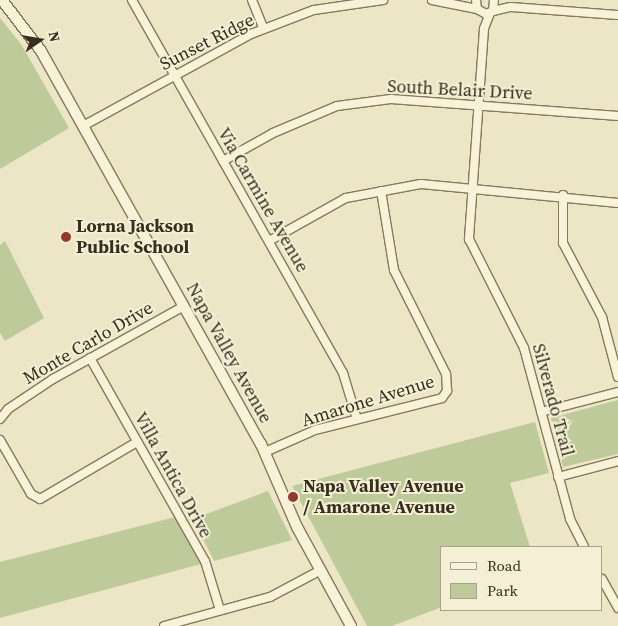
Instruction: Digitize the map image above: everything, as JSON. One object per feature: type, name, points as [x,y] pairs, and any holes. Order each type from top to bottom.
[{"type":"street","name":"Napa Valley Avenue","points":[[2,0],[35,41],[184,306],[265,452],[321,570],[351,626]]},
{"type":"street","name":"Via Carmine Avenue","points":[[132,0],[346,380],[357,418]]},
{"type":"street","points":[[252,0],[264,29]]},
{"type":"street","name":"Sunset Ridge","points":[[83,126],[174,75],[264,29],[314,10],[360,1],[383,0]]},
{"type":"street","points":[[432,0],[466,1],[478,11],[492,12],[511,7],[618,15]]},
{"type":"street","name":"Silverado Trail","points":[[476,0],[484,29]]},
{"type":"street","points":[[495,0],[511,7]]},
{"type":"street","name":"Silverado Trail","points":[[495,0],[484,29],[468,228],[472,251],[522,343],[570,519],[584,546]]},
{"type":"street","name":"South Belair Drive","points":[[224,161],[273,133],[338,106],[391,99],[618,116]]},
{"type":"street","points":[[268,241],[346,198],[421,184],[563,195],[618,203]]},
{"type":"street","name":"Amarone Avenue","points":[[265,452],[357,418],[442,398],[447,391],[446,374],[394,270],[381,191]]},
{"type":"street","points":[[563,195],[563,243],[602,317],[618,378]]},
{"type":"street","name":"Monte Carlo Drive","points":[[0,420],[4,409],[90,358],[184,306]]},
{"type":"street","name":"Villa Antica Drive","points":[[90,358],[209,568],[220,610]]},
{"type":"street","points":[[541,412],[618,392]]},
{"type":"street","points":[[0,440],[31,494],[40,499],[137,442]]},
{"type":"street","points":[[558,477],[618,461]]},
{"type":"street","points":[[164,626],[270,597],[321,570]]},
{"type":"street","points":[[603,581],[618,608]]},
{"type":"green space","points":[[0,18],[21,44],[69,128],[0,169]]},
{"type":"green space","points":[[5,241],[44,318],[5,341],[0,333],[0,245]]},
{"type":"green space","points":[[618,400],[618,454],[563,467],[551,418]]},
{"type":"green space","points":[[535,422],[549,473],[510,483],[530,546],[440,546],[440,608],[392,626],[367,626],[292,486]]},
{"type":"green space","points":[[268,491],[292,540],[214,561],[193,519]]},
{"type":"green space","points":[[175,517],[201,564],[0,618],[0,562]]},
{"type":"place","name":"Lorna Jackson Public School","points":[[66,237]]},
{"type":"place","name":"Napa Valley Avenue / Amarone Avenue","points":[[293,497]]}]
